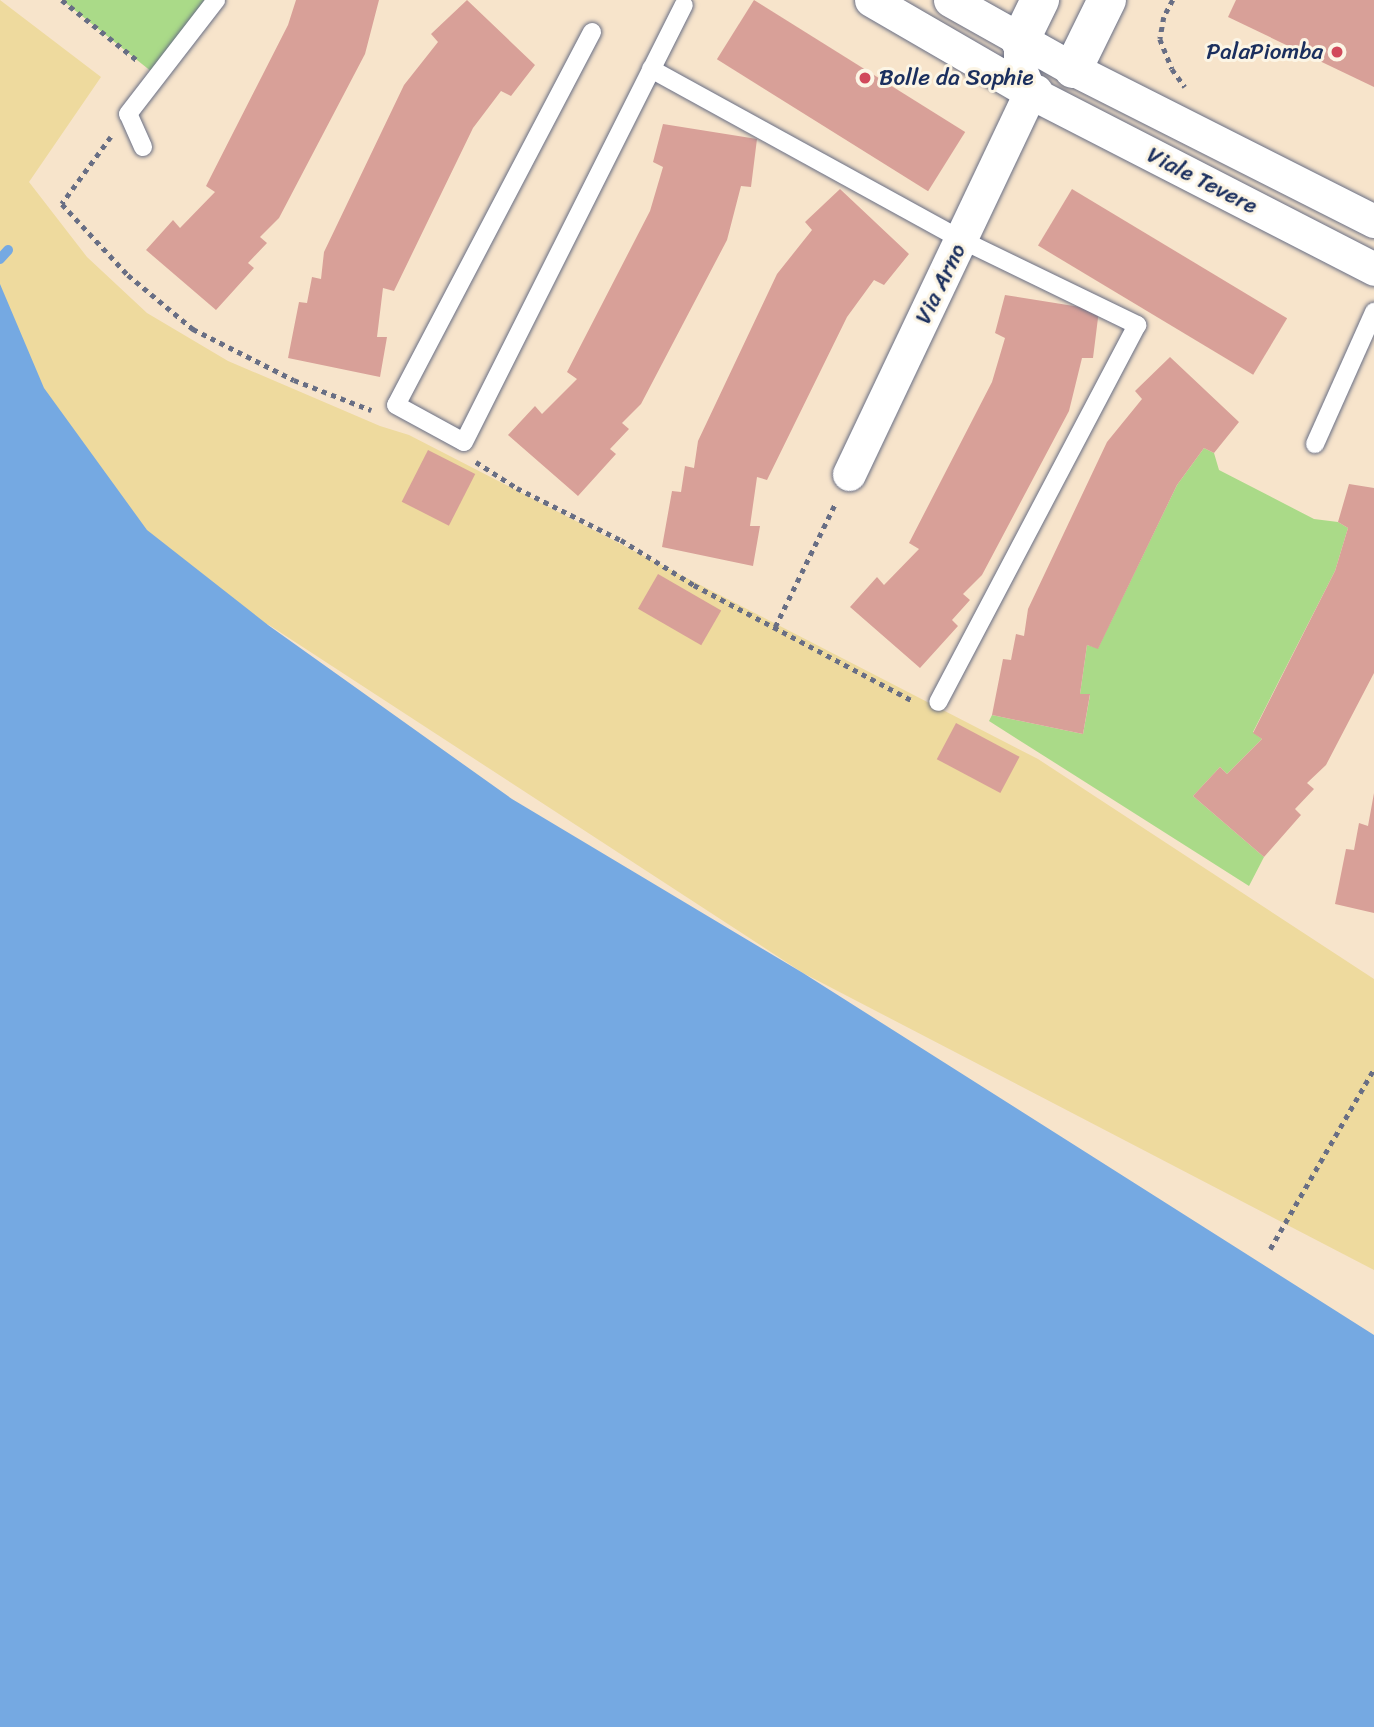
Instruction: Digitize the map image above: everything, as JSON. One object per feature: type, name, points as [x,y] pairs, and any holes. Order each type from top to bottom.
[{"type":"street","name":"Viale Tevere","points":[[871,0],[1030,92],[1374,268]]},
{"type":"street","name":"Viale Tevere","points":[[950,0],[1073,69],[1374,221]]},
{"type":"street","points":[[1041,0],[1020,41],[1020,69],[1030,92],[1056,85],[1073,69],[1107,0]]},
{"type":"street","name":"Via Arno","points":[[849,474],[1030,92]]},
{"type":"lane","points":[[143,147],[128,114],[216,0]]},
{"type":"lane","points":[[592,32],[396,405],[464,442],[684,5]]},
{"type":"lane","points":[[651,69],[962,240],[1137,325],[939,702]]},
{"type":"lane","points":[[1315,444],[1374,312]]},
{"type":"path","points":[[62,0],[157,76]]},
{"type":"path","points":[[1160,38],[1164,17],[1173,0]]},
{"type":"path","points":[[775,627],[849,474]]},
{"type":"path","points":[[1270,1249],[1374,1069]]},
{"type":"green space","points":[[62,0],[212,0],[157,76]]},
{"type":"green space","points":[[1204,448],[1214,453],[1219,470],[1314,519],[1338,522],[1348,528],[1335,571],[1253,732],[1262,739],[1227,774],[1220,767],[1193,796],[1264,857],[1249,886],[989,721],[992,715],[1083,734],[1090,695],[1080,694],[1087,645],[1098,648],[1177,485]]},
{"type":"sand","points":[[0,0],[101,77],[29,182],[87,257],[147,313],[228,361],[380,426],[409,435],[1038,759],[1374,979],[1374,1270],[803,973],[269,625],[196,602],[0,460]]},
{"type":"water","points":[[0,284],[44,388],[147,530],[268,625],[512,799],[803,973],[1374,1335],[1374,1727],[0,1727]]},
{"type":"building","points":[[296,0],[379,0],[365,54],[279,218],[260,237],[267,243],[248,263],[254,268],[216,310],[146,250],[173,220],[180,228],[215,192],[206,186],[288,25]]},
{"type":"building","points":[[467,0],[535,65],[511,96],[501,91],[473,128],[394,291],[383,288],[377,337],[387,337],[380,377],[288,358],[299,302],[307,303],[312,277],[321,279],[324,252],[404,85],[438,42],[431,34]]},
{"type":"building","points":[[754,0],[965,132],[928,191],[717,59]]},
{"type":"building","name":"PalaPiomba","points":[[1236,0],[1374,0],[1374,87],[1228,17]]},
{"type":"building","points":[[663,124],[757,139],[751,187],[741,186],[727,240],[641,404],[622,423],[629,429],[610,449],[616,454],[578,496],[508,435],[535,406],[542,414],[577,379],[567,372],[650,211],[663,167],[653,162]]},
{"type":"building","points":[[840,189],[909,254],[884,285],[874,280],[847,317],[767,480],[757,477],[750,526],[760,526],[753,566],[662,547],[672,491],[681,492],[685,466],[694,468],[698,441],[777,274],[812,230],[805,222]]},
{"type":"building","points":[[1072,189],[1287,318],[1253,375],[1038,246]]},
{"type":"building","points":[[1005,295],[1099,310],[1093,358],[1082,358],[1069,411],[982,575],[963,594],[970,600],[952,620],[958,626],[920,668],[850,607],[877,577],[884,585],[919,549],[909,543],[992,382],[1005,338],[995,333]]},
{"type":"building","points":[[1170,357],[1239,422],[1214,453],[1204,448],[1177,485],[1098,649],[1087,645],[1080,694],[1090,694],[1083,734],[992,715],[1003,659],[1011,660],[1016,634],[1024,636],[1028,609],[1107,442],[1142,399],[1135,391]]},
{"type":"building","points":[[428,450],[475,474],[449,526],[402,502]]},
{"type":"building","points":[[1349,484],[1374,488],[1374,673],[1326,765],[1307,783],[1314,789],[1295,809],[1301,815],[1264,857],[1193,796],[1220,767],[1227,774],[1262,739],[1253,733],[1335,571],[1348,528],[1338,522]]},
{"type":"building","points":[[658,574],[721,610],[701,645],[638,609]]},
{"type":"building","points":[[956,723],[1020,757],[1000,793],[937,759]]},
{"type":"building","points":[[1374,793],[1374,913],[1335,904],[1346,849],[1354,850],[1359,823],[1368,826]]},
{"type":"waterway","points":[[0,259],[8,250]]},
{"type":"place","name":"PalaPiomba","points":[[1337,52]]},
{"type":"place","name":"Bolle da Sophie","points":[[865,78]]}]
